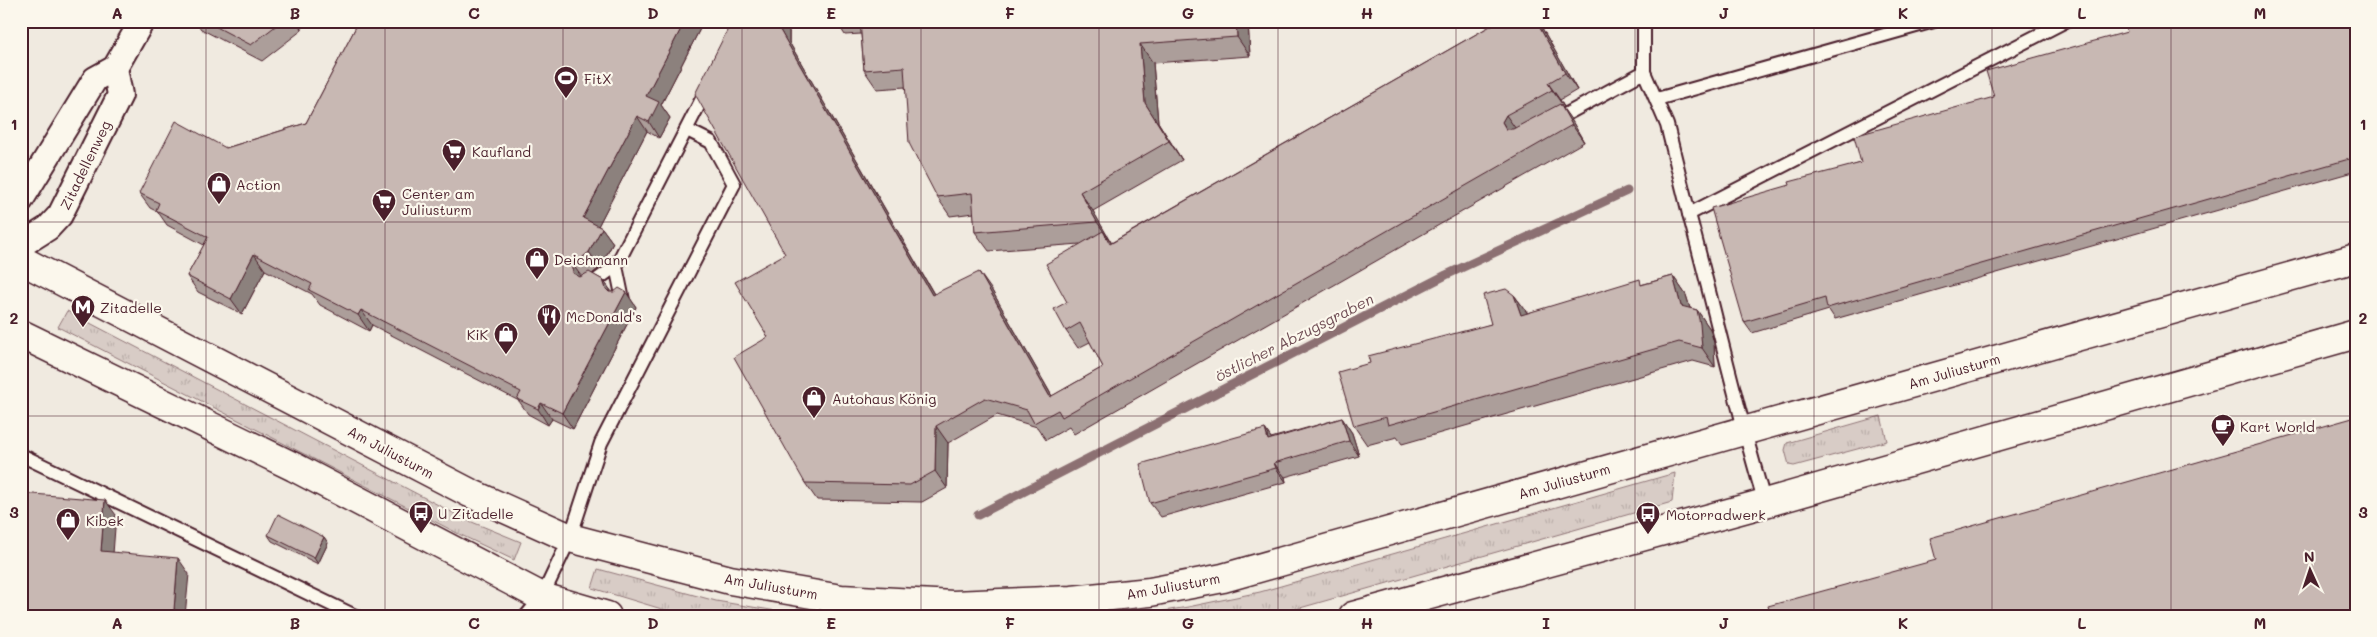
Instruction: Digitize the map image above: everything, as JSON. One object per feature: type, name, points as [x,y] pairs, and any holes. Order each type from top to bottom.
[{"type":"main road","name":"Am Juliusturm","points":[[21,260],[470,493],[570,538],[730,580],[841,599],[952,605],[1072,600],[1150,592],[1222,578],[2356,258]]},
{"type":"main road","points":[[21,334],[294,467],[534,606],[607,616]]},
{"type":"main road","points":[[1353,616],[1765,503],[2356,334]]},
{"type":"street","points":[[21,200],[95,79],[115,68],[142,21]]},
{"type":"street","name":"Zitadellenweg","points":[[21,245],[48,228],[60,215],[120,95],[115,68]]},
{"type":"lane","points":[[1644,21],[1644,72],[1667,125],[1737,394],[1744,431],[1765,503]]},
{"type":"lane","points":[[1657,99],[1934,21]]},
{"type":"lane","points":[[1689,214],[2066,21]]},
{"type":"lane","points":[[1539,129],[1644,72]]},
{"type":"lane","points":[[591,284],[616,266],[712,80]]},
{"type":"lane","points":[[534,606],[570,538],[601,443],[734,184],[711,142],[687,130]]},
{"type":"lane","points":[[616,266],[623,300]]},
{"type":"lane","points":[[21,455],[354,616]]},
{"type":"green space","points":[[67,311],[467,520],[521,542],[514,560],[461,535],[58,327]]},
{"type":"green space","points":[[1881,416],[1887,441],[1794,466],[1789,465],[1785,450],[1787,443]]},
{"type":"green space","points":[[1675,473],[1672,502],[1272,616],[1134,616],[1260,592]]},
{"type":"green space","points":[[598,569],[716,601],[807,616],[685,616],[592,588]]},
{"type":"building","points":[[205,21],[282,21],[251,45]]},
{"type":"building","name":"Center am Juliusturm","points":[[359,21],[685,21],[646,96],[659,102],[649,122],[637,116],[583,218],[602,228],[589,252],[573,265],[573,273],[580,277],[589,272],[603,280],[609,292],[614,292],[619,288],[626,292],[562,413],[541,403],[538,409],[517,399],[521,392],[361,310],[358,315],[309,290],[312,284],[254,254],[231,299],[187,276],[208,237],[156,210],[159,203],[139,193],[176,121],[226,148],[306,123]]},
{"type":"building","points":[[732,21],[777,21],[777,25],[932,295],[979,272],[1050,397],[1103,367],[1080,323],[1066,331],[1054,309],[1067,302],[1046,264],[1103,231],[1110,244],[1499,21],[1536,21],[1565,73],[1548,83],[1552,90],[1506,115],[1502,122],[1506,129],[1513,129],[1560,104],[1572,125],[1062,417],[1058,410],[1034,423],[1027,410],[985,398],[936,426],[935,471],[910,485],[805,483],[734,357],[768,337],[735,282],[785,254],[695,94]]},
{"type":"building","points":[[860,21],[1236,21],[1237,37],[1140,44],[1145,103],[1169,141],[1080,192],[1097,222],[975,232],[972,193],[937,197],[909,143],[904,67],[864,70]]},
{"type":"building","points":[[2124,21],[2356,21],[2356,157],[1827,308],[1825,298],[1744,322],[1711,208],[1790,185],[1789,182],[1861,163],[1854,136],[1994,97],[1986,71],[2127,32]]},
{"type":"building","points":[[1673,276],[1681,306],[1697,310],[1702,348],[1679,342],[1388,425],[1386,417],[1354,426],[1338,372],[1370,363],[1368,356],[1491,324],[1483,295],[1506,289],[1514,295],[1521,315],[1640,279],[1641,285]]},
{"type":"building","points":[[2356,417],[2356,616],[1771,616],[1768,606],[1936,560],[1930,538]]},
{"type":"building","points":[[1342,418],[1349,441],[1274,463],[1276,468],[1150,503],[1140,464],[1265,429],[1268,440]]},
{"type":"building","name":"Kibek","points":[[21,493],[105,500],[101,551],[178,558],[174,610],[192,612],[191,616],[21,616]]},
{"type":"building","points":[[278,514],[324,537],[314,558],[268,535]]},
{"type":"waterway","name":"östlicher Abzugsgraben","points":[[978,515],[1446,275],[1627,191]]},
{"type":"place","name":"FitX","points":[[566,99]]},
{"type":"place","name":"Kaufland","points":[[454,172]]},
{"type":"place","name":"Action","points":[[219,205]]},
{"type":"place","name":"Center am Juliusturm","points":[[384,222]]},
{"type":"place","name":"Deichmann","points":[[537,280]]},
{"type":"place","name":"Zitadelle","points":[[83,328]]},
{"type":"place","name":"McDonald's","points":[[549,337]]},
{"type":"place","name":"KiK","points":[[506,355]]},
{"type":"place","name":"Autohaus König","points":[[814,419]]},
{"type":"place","name":"Kart World","points":[[2223,447]]},
{"type":"place","name":"U Zitadelle","points":[[421,534]]},
{"type":"place","name":"Motorradwerk","points":[[1648,535]]},
{"type":"place","name":"Kibek","points":[[68,541]]}]
